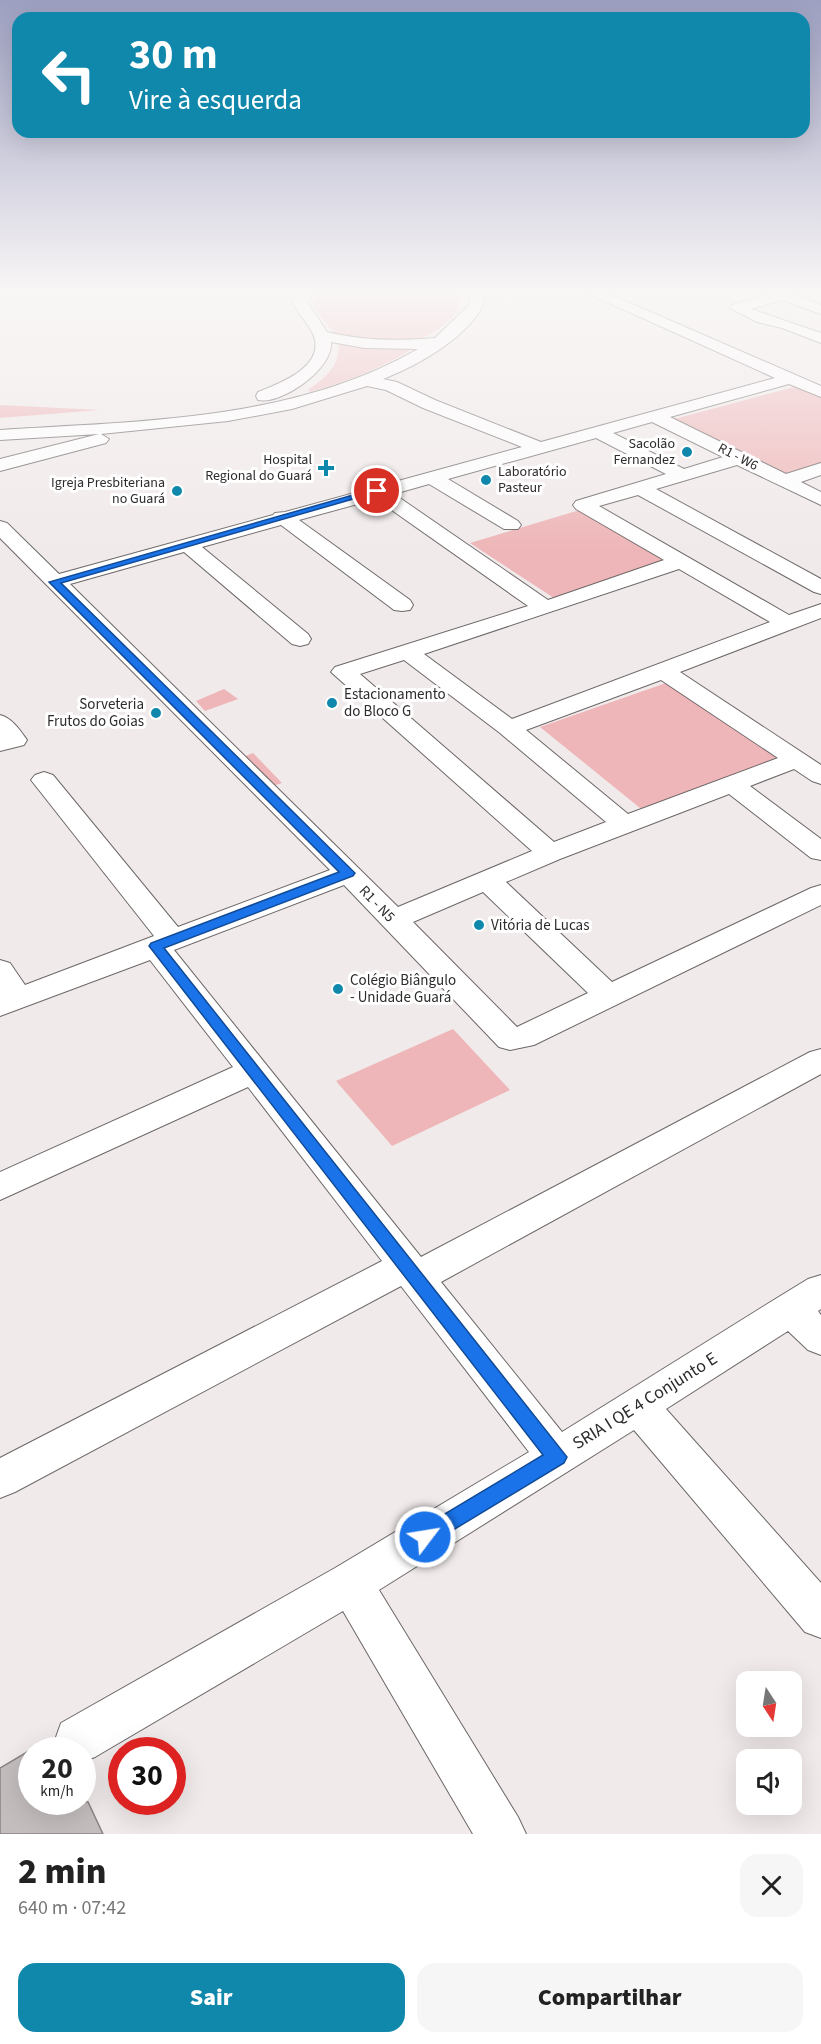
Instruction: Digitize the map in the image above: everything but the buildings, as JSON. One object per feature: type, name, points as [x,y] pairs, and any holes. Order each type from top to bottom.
[{"type":"street","points":[[0,425],[165,414],[243,402],[280,390],[298,379]]},
{"type":"street","points":[[54,582],[282,517],[790,379]]},
{"type":"street","points":[[793,379],[821,392]]},
{"type":"street","points":[[0,435],[141,425],[216,416],[320,396],[381,380],[433,405],[540,448]]},
{"type":"street","name":"R1 - W6","points":[[654,416],[821,499]]},
{"type":"street","points":[[0,465],[85,444],[141,425]]},
{"type":"street","points":[[598,432],[682,476]]},
{"type":"street","points":[[740,458],[583,505],[788,623]]},
{"type":"street","points":[[784,481],[821,469]]},
{"type":"street","points":[[431,477],[511,525]]},
{"type":"street","points":[[640,488],[821,588]]},
{"type":"street","points":[[377,491],[544,609]]},
{"type":"street","points":[[636,535],[690,516]]},
{"type":"street","points":[[282,517],[402,605]]},
{"type":"street","name":"R1 - N5","points":[[0,527],[17,557],[54,582],[348,873],[510,1039],[523,1037],[821,894]]},
{"type":"street","points":[[186,544],[300,639]]},
{"type":"street","points":[[550,853],[394,714],[343,672],[544,609],[682,561]]},
{"type":"street","points":[[509,728],[821,610]]},
{"type":"street","points":[[409,653],[509,728],[624,824]]},
{"type":"street","points":[[663,671],[821,776]]},
{"type":"street","points":[[0,722],[15,740],[0,744]]},
{"type":"street","points":[[393,920],[550,853],[796,760]]},
{"type":"street","points":[[44,780],[164,943],[252,1072],[342,1182],[410,1272],[557,1457]]},
{"type":"street","points":[[731,784],[821,852]]},
{"type":"street","points":[[0,970],[10,1003],[348,873]]},
{"type":"street","points":[[487,880],[608,995]]},
{"type":"street","points":[[0,1479],[410,1272],[821,1060]]},
{"type":"street","points":[[0,1187],[252,1072]]},
{"type":"street","points":[[806,1299],[821,1338]]},
{"type":"street","name":"SRIA I QE 4 Conjunto E","points":[[83,1737],[350,1583],[557,1457],[806,1299]]},
{"type":"street","points":[[638,1406],[821,1616]]},
{"type":"street","points":[[350,1583],[501,1834]]},
{"type":"shaded area","points":[[323,379],[350,379],[310,392],[308,390]]},
{"type":"shaded area","points":[[798,386],[821,396],[821,464],[784,475],[674,419]]},
{"type":"shaded area","points":[[0,405],[100,410],[0,418]]},
{"type":"shaded area","points":[[583,509],[674,562],[557,600],[470,543]]},
{"type":"shaded area","points":[[666,683],[779,759],[645,812],[540,727]]},
{"type":"shaded area","points":[[224,689],[238,699],[205,711],[196,701]]},
{"type":"shaded area","points":[[253,753],[282,783],[273,786],[243,757]]},
{"type":"shaded area","points":[[453,1029],[510,1090],[392,1146],[336,1081]]},
{"type":"place","name":"Sacolão Fernandez","points":[[687,452]]},
{"type":"place","name":"Hospital Regional do Guará","points":[[326,468]]},
{"type":"place","name":"Laboratório Pasteur","points":[[486,480]]},
{"type":"place","name":"Igreja Presbiteriana no Guará","points":[[177,491]]},
{"type":"place","name":"Estacionamento do Bloco G","points":[[332,703]]},
{"type":"place","name":"Sorveteria Frutos do Goias","points":[[156,713]]},
{"type":"place","name":"Vitória de Lucas","points":[[479,925]]},
{"type":"place","name":"Colégio Biângulo - Unidade Guará","points":[[338,989]]},
{"type":"route","points":[[377,491],[54,582],[348,873],[156,946],[252,1072],[342,1182],[405,1266],[557,1457],[425,1537]]}]
